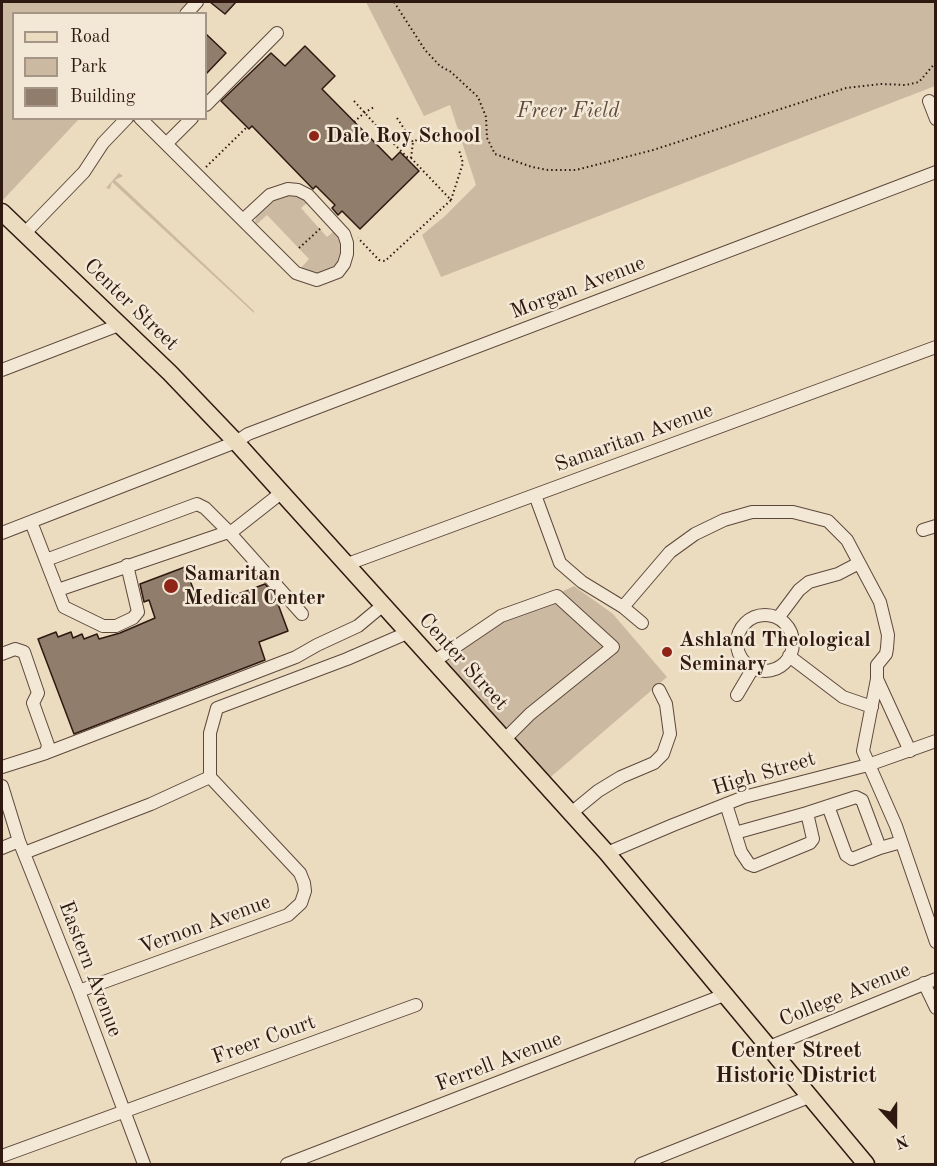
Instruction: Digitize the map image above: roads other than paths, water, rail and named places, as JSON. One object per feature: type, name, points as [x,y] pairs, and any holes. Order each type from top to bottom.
[{"type":"main road","name":"Center Street","points":[[2,212],[170,373],[236,442],[607,853],[866,1164]]},
{"type":"street","points":[[208,98],[277,33]]},
{"type":"street","points":[[929,101],[936,119]]},
{"type":"street","points":[[24,234],[84,172],[103,142],[126,120]]},
{"type":"street","points":[[142,120],[296,273],[317,280],[338,272],[347,254],[344,234],[309,195],[298,190],[288,189],[270,195],[243,220]]},
{"type":"street","points":[[167,143],[190,120]]},
{"type":"street","name":"Morgan Avenue","points":[[2,533],[236,442],[248,434],[936,172]]},
{"type":"street","points":[[2,370],[119,325]]},
{"type":"street","name":"Samaritan Avenue","points":[[345,565],[936,347]]},
{"type":"street","points":[[58,590],[240,526],[282,493]]},
{"type":"street","points":[[535,495],[560,563],[582,582],[623,606],[642,623]]},
{"type":"street","points":[[46,560],[197,504],[205,508],[228,531],[303,614]]},
{"type":"street","points":[[623,606],[670,552],[695,534],[724,520],[752,512],[793,512],[828,521],[847,540],[880,602],[888,635],[886,654],[877,665],[877,679],[863,751],[889,809],[936,942]]},
{"type":"street","points":[[31,522],[64,608],[103,626],[116,626],[133,618],[138,612],[127,566]]},
{"type":"street","points":[[778,618],[799,590],[809,582],[838,574],[859,562]]},
{"type":"street","points":[[433,662],[501,616],[557,596],[613,647],[530,714],[504,740]]},
{"type":"street","points":[[2,767],[46,753],[296,657],[358,626],[382,606]]},
{"type":"street","points":[[761,615],[778,618],[787,626],[792,635],[793,645],[789,656],[781,666],[774,669],[762,671],[753,668],[741,657],[737,646],[740,629],[744,623],[761,615]]},
{"type":"street","points":[[2,848],[22,847],[151,804],[210,777],[210,733],[217,708],[347,659],[407,633]]},
{"type":"street","points":[[2,654],[15,649],[24,652],[38,693],[33,703],[48,745],[46,753]]},
{"type":"street","points":[[789,656],[843,697],[872,707]]},
{"type":"street","points":[[737,695],[753,668]]},
{"type":"street","points":[[877,679],[910,751]]},
{"type":"street","points":[[570,814],[598,791],[621,777],[654,763],[663,754],[670,734],[666,705],[658,690]]},
{"type":"street","name":"High Street","points":[[607,853],[726,804],[788,785],[868,765],[936,741]]},
{"type":"street","name":"Vernon Avenue","points":[[79,991],[288,915],[301,903],[305,891],[300,873],[210,777]]},
{"type":"street","name":"Eastern Avenue","points":[[2,786],[22,847],[144,1164]]},
{"type":"street","points":[[735,833],[856,797],[862,800],[880,848]]},
{"type":"street","points":[[726,804],[741,852],[749,864],[754,866],[810,843],[813,839],[807,813]]},
{"type":"street","points":[[828,806],[846,855],[852,859],[901,842]]},
{"type":"street","points":[[930,981],[936,1008]]},
{"type":"street","name":"College Avenue","points":[[769,1047],[930,981]]},
{"type":"street","name":"Ferrell Avenue","points":[[287,1164],[724,995]]},
{"type":"street","name":"Freer Court","points":[[2,1156],[416,1005]]},
{"type":"street","points":[[641,1164],[809,1097]]},
{"type":"place","name":"Dale Roy School","points":[[314,136]]},
{"type":"place","name":"Samaritan Medical Center","points":[[171,586]]},
{"type":"place","name":"Ashland Theological Seminary","points":[[667,652]]},
{"type":"district","name":"Center Street Historic District","points":[[796,1064]]},
{"type":"park label","name":"Freer Field","points":[[568,111]]}]
